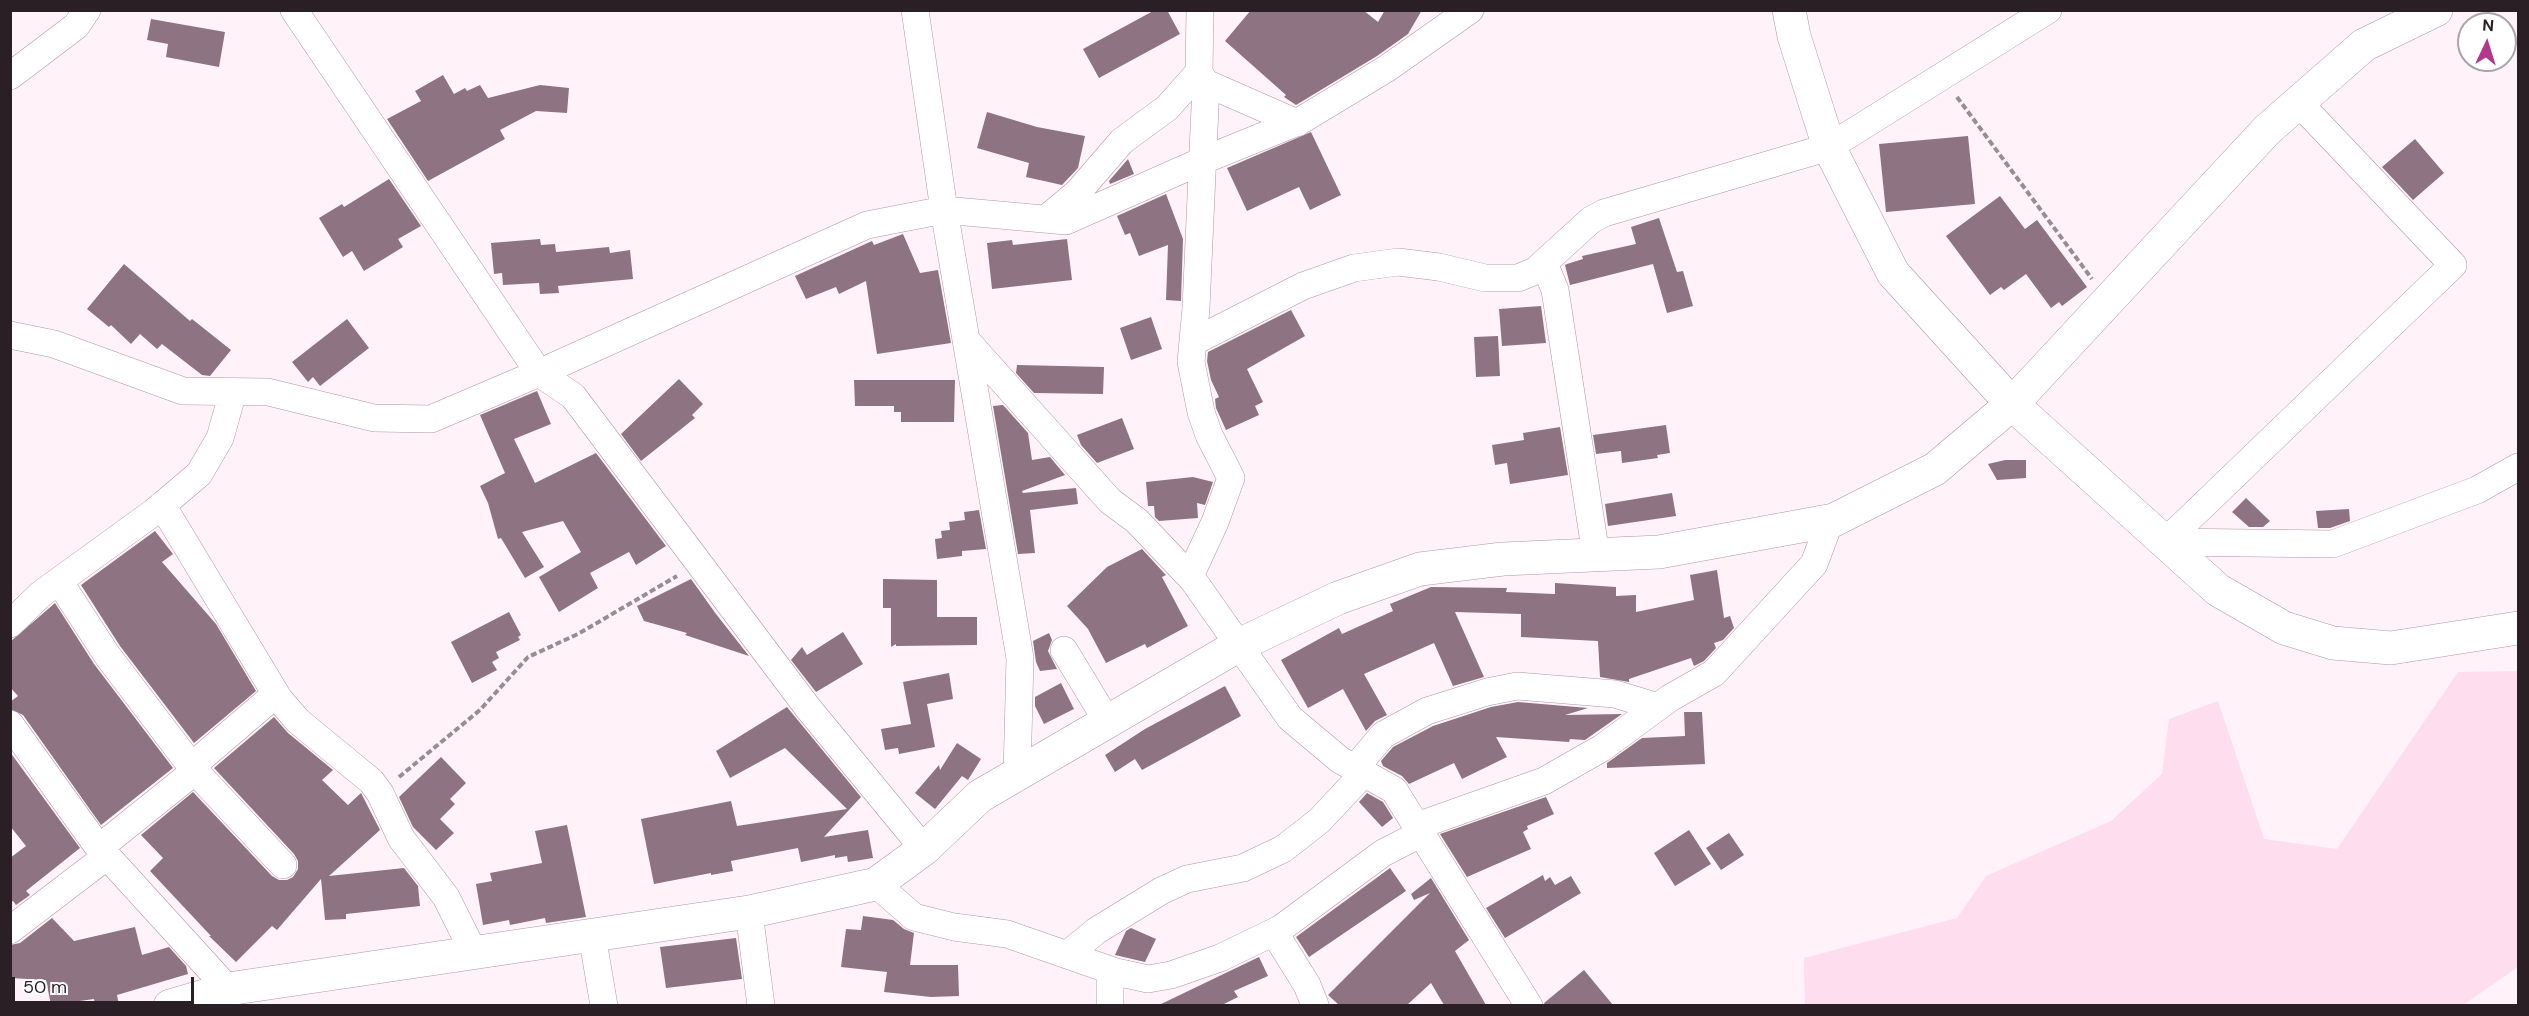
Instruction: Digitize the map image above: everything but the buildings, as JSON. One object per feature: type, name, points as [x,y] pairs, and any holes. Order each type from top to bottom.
[{"type":"street","points":[[10,76],[76,26],[87,10]]},
{"type":"street","points":[[294,10],[539,373],[573,396],[808,708],[924,849]]},
{"type":"street","points":[[915,10],[944,210],[1020,658],[1017,776]]},
{"type":"street","points":[[1190,576],[1215,522],[1231,478],[1209,435],[1201,412],[1191,362],[1204,160],[1200,10]]},
{"type":"street","points":[[10,335],[54,344],[183,391],[268,392],[374,418],[431,419],[539,373],[867,225],[944,210],[1066,221],[1204,160],[1297,123],[1386,69],[1470,10]]},
{"type":"street","points":[[1789,10],[1794,36],[1829,147],[1893,273],[2012,404],[2218,590],[2284,628],[2333,643],[2391,648],[2518,628]]},
{"type":"street","points":[[1193,342],[1303,286],[1354,268],[1398,262],[1439,267],[1485,278],[1518,278],[1535,271],[1591,220],[1604,213],[1829,147],[2048,10]]},
{"type":"street","points":[[170,1005],[228,989],[749,912],[876,884],[924,849],[980,796],[1239,645],[1338,598],[1420,569],[1503,559],[1659,552],[1830,521],[1935,470],[2012,404],[2267,130],[2364,45],[2416,15]]},
{"type":"street","points":[[1046,219],[1077,192],[1122,141],[1167,108],[1202,78]]},
{"type":"street","points":[[1202,78],[1297,123]]},
{"type":"street","points":[[2165,542],[2453,265],[2298,102]]},
{"type":"street","points":[[1544,263],[1555,290],[1596,555]]},
{"type":"street","points":[[966,340],[1110,501],[1137,521],[1190,576],[1290,718],[1340,760],[1394,790],[1529,1005]]},
{"type":"street","points":[[10,624],[41,594],[162,505],[199,474],[220,438],[233,392]]},
{"type":"street","points":[[2165,542],[2333,544],[2477,490],[2518,467]]},
{"type":"street","points":[[162,505],[276,694],[298,721],[371,781],[380,793],[401,838],[446,897],[474,953]]},
{"type":"street","points":[[876,884],[914,917],[954,927],[1007,934],[1110,970],[1148,979],[1171,975],[1220,958],[1274,932],[1383,853],[1419,830],[1544,781],[1602,748],[1658,707],[1714,673],[1815,564],[1830,521]]},
{"type":"street","points":[[59,582],[107,656],[195,771],[283,865]]},
{"type":"street","points":[[1064,650],[1107,721]]},
{"type":"street","points":[[1067,955],[1096,931],[1161,891],[1187,879],[1243,868],[1283,849],[1319,821],[1359,771],[1383,735],[1427,711],[1487,692],[1517,686],[1615,694],[1658,707]]},
{"type":"street","points":[[10,930],[195,771],[200,759],[276,694]]},
{"type":"street","points":[[10,724],[103,852],[228,989]]},
{"type":"street","points":[[749,912],[760,1005]]},
{"type":"street","points":[[1274,932],[1306,985],[1315,1005]]},
{"type":"street","points":[[592,935],[604,1005]]},
{"type":"street","points":[[1110,970],[1110,1005]]},
{"type":"path","points":[[1942,77],[2109,301]]},
{"type":"path","points":[[380,793],[480,710],[528,657],[578,634],[699,563]]},
{"type":"shaded area","points":[[2518,671],[2518,967],[2463,1005],[1805,1005],[1804,958],[1957,918],[1986,876],[2111,821],[2162,774],[2169,719],[2218,701],[2264,839],[2337,849],[2458,672]]}]
